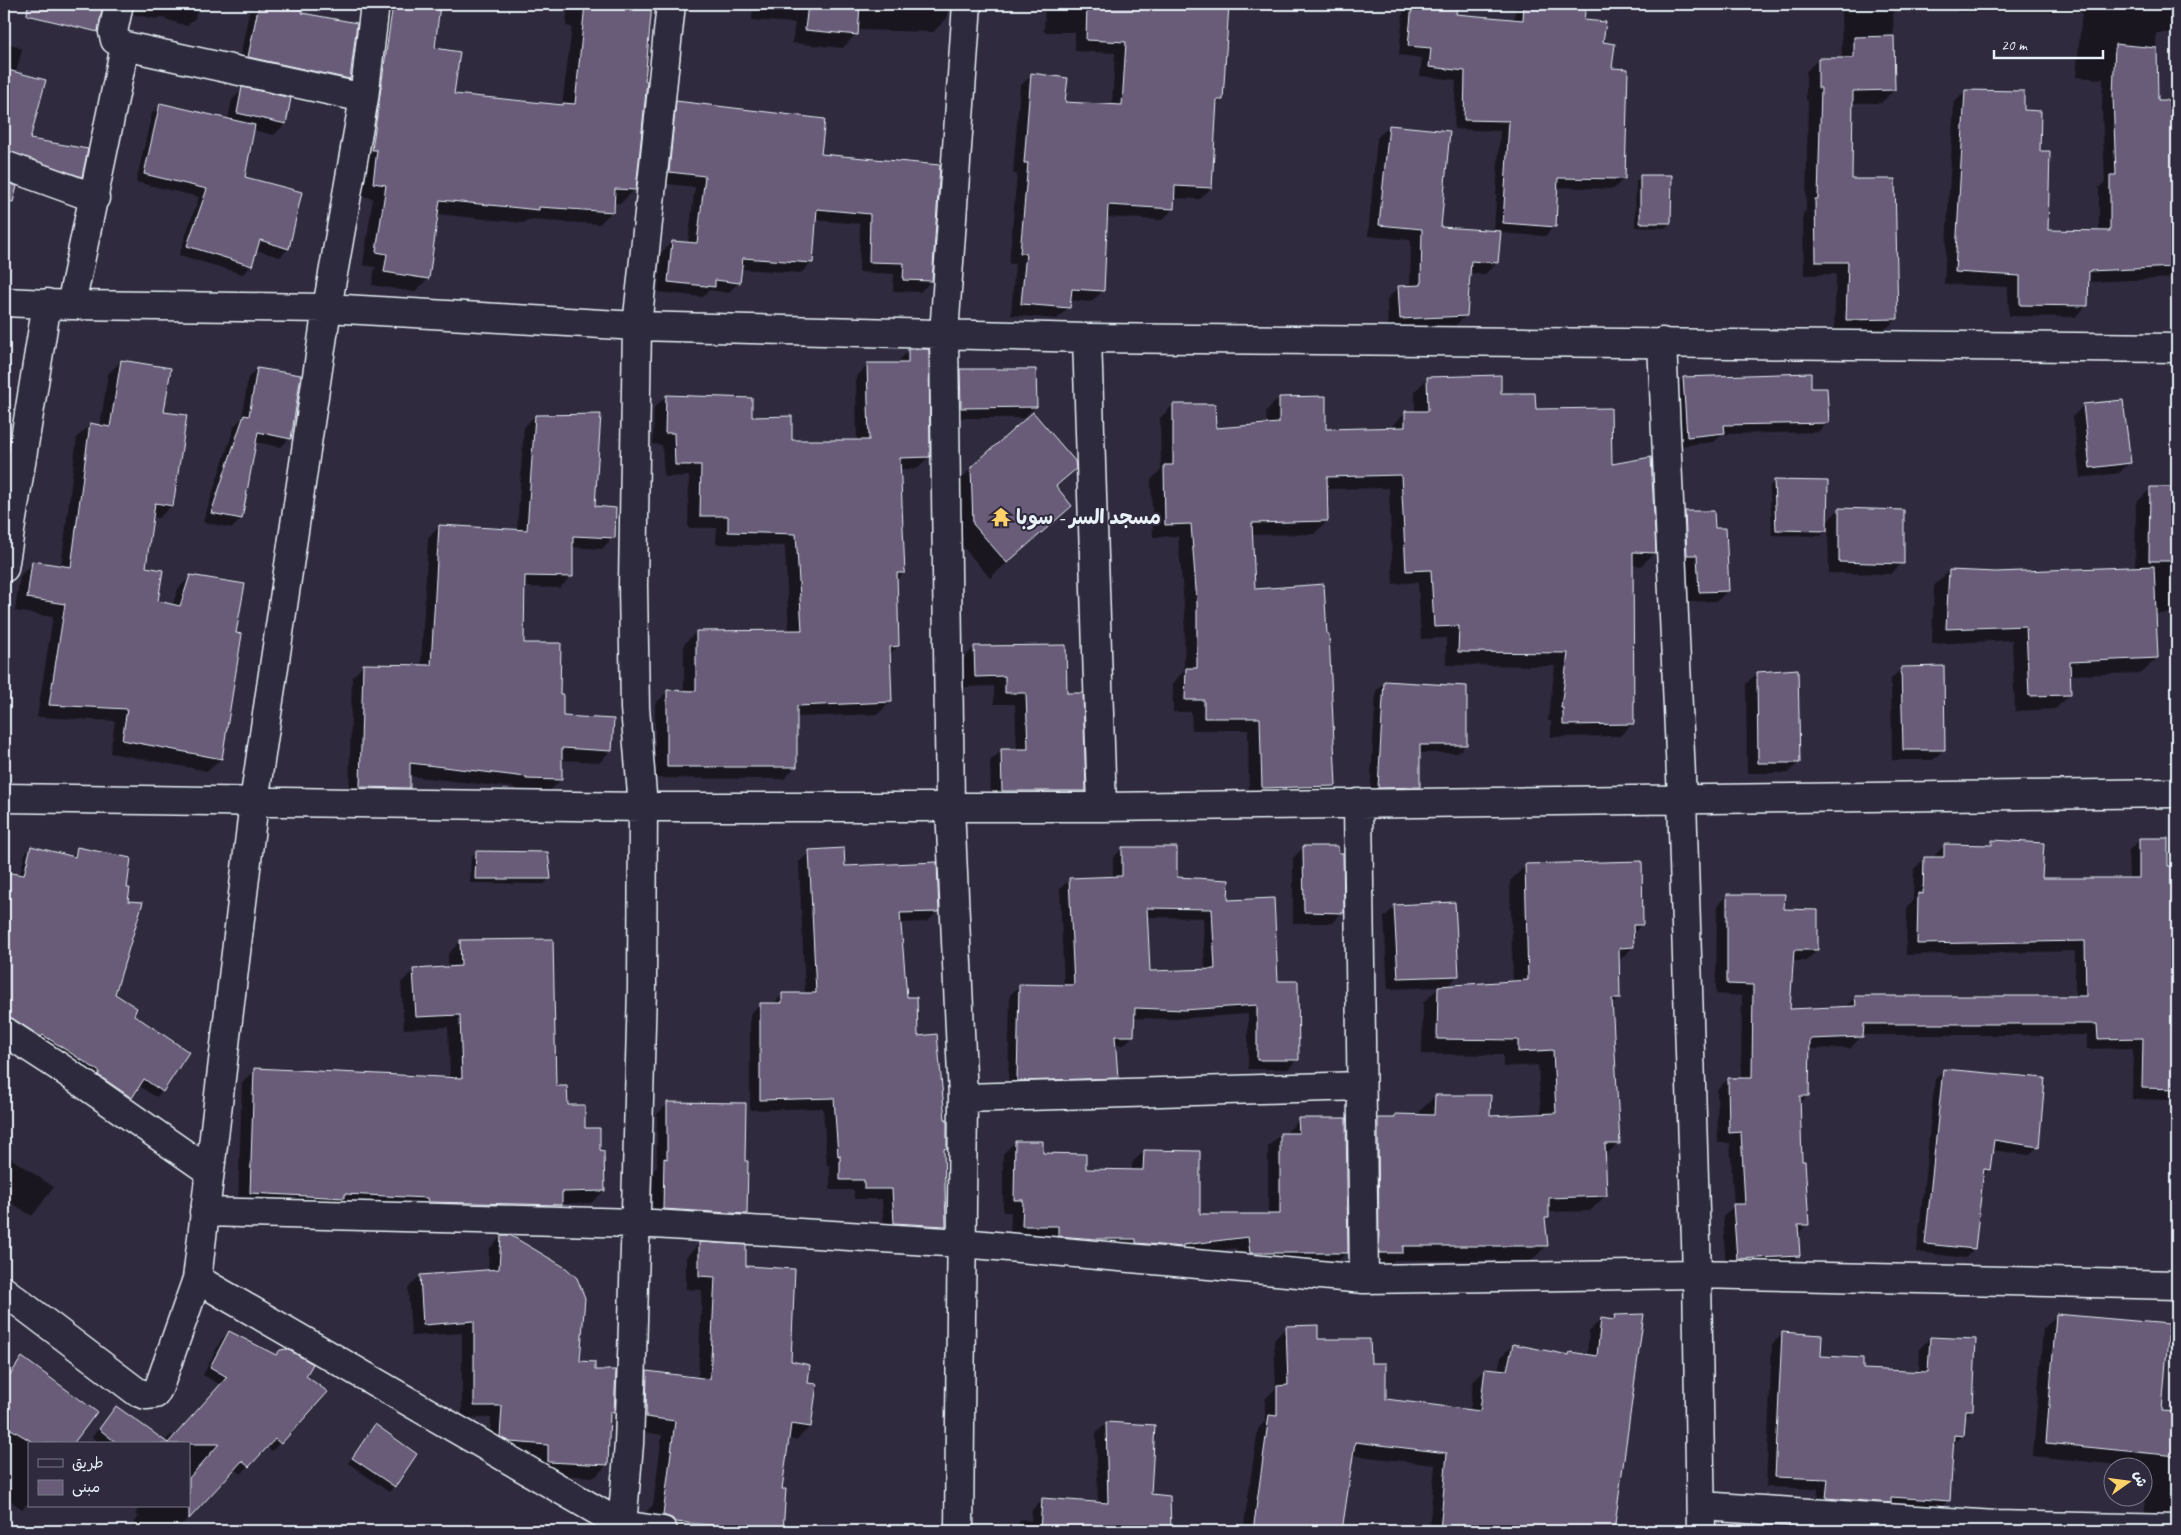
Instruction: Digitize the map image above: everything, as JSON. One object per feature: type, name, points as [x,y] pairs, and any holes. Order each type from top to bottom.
[{"type":"street","points":[[119,4],[114,32],[115,40],[125,46],[364,98]]},
{"type":"street","points":[[4,1291],[137,1392],[146,1395],[155,1394],[197,1279],[254,802],[327,308],[364,98],[375,4]]},
{"type":"street","points":[[621,1528],[629,1444],[637,1223],[643,807],[635,708],[633,586],[637,326],[671,4]]},
{"type":"street","points":[[959,1531],[963,1098],[950,806],[944,334],[966,4]]},
{"type":"street","points":[[4,568],[59,304],[95,198],[125,46]]},
{"type":"street","points":[[4,166],[95,198]]},
{"type":"street","points":[[4,302],[327,308],[637,326],[1087,338],[2177,348]]},
{"type":"street","points":[[1087,338],[1102,807]]},
{"type":"street","points":[[1662,342],[1682,799],[1698,1274],[1701,1519],[2177,1529]]},
{"type":"street","points":[[4,798],[643,807],[1102,807],[2177,793]]},
{"type":"street","points":[[1358,803],[1364,1279]]},
{"type":"street","points":[[4,1031],[58,1066],[209,1171]]},
{"type":"street","points":[[963,1098],[1361,1086]]},
{"type":"street","points":[[204,1212],[637,1223],[962,1243],[1364,1279],[1698,1274],[2177,1285]]},
{"type":"street","points":[[197,1279],[621,1528],[663,1531]]},
{"type":"building","points":[[28,4],[103,4],[98,32],[27,15]]},
{"type":"building","points":[[259,4],[275,4],[302,10],[302,13],[357,23],[350,79],[248,57]]},
{"type":"building","points":[[393,4],[440,4],[435,48],[460,52],[454,94],[563,105],[563,103],[575,104],[585,4],[652,4],[645,80],[647,81],[636,190],[615,189],[614,212],[539,207],[539,210],[440,200],[429,279],[384,272],[387,254],[376,252],[386,185],[373,183],[377,150],[372,150]]},
{"type":"building","points":[[808,4],[860,4],[858,35],[805,30]]},
{"type":"building","points":[[1087,4],[1229,4],[1223,100],[1217,100],[1212,188],[1175,186],[1174,209],[1108,205],[1104,291],[1072,289],[1070,308],[1021,304],[1026,253],[1020,253],[1028,163],[1024,163],[1031,73],[1068,78],[1065,102],[1122,105],[1126,42],[1086,40]]},
{"type":"building","points":[[1412,4],[1457,4],[1456,14],[1523,20],[1524,4],[1586,4],[1584,20],[1606,22],[1603,42],[1615,44],[1612,68],[1628,69],[1625,179],[1558,178],[1556,227],[1503,223],[1509,121],[1464,120],[1465,71],[1429,67],[1431,48],[1408,46]]},
{"type":"building","points":[[1894,36],[1895,90],[1853,91],[1852,179],[1895,179],[1898,319],[1846,320],[1848,262],[1816,262],[1815,199],[1818,199],[1821,88],[1818,88],[1818,58],[1854,58],[1854,37]]},
{"type":"building","points":[[2115,44],[2157,48],[2158,100],[2177,100],[2177,267],[2089,271],[2088,306],[2020,305],[2020,276],[1955,272],[1965,90],[2024,91],[2024,110],[2041,111],[2040,151],[2050,151],[2048,230],[2110,231],[2110,175],[2116,175],[2113,96]]},
{"type":"building","points":[[4,69],[46,80],[30,139],[88,149],[82,177],[4,150]]},
{"type":"building","points":[[242,87],[291,98],[286,124],[237,113]]},
{"type":"building","points":[[676,101],[825,119],[821,154],[940,165],[932,281],[903,280],[904,263],[869,262],[870,214],[817,209],[813,263],[743,258],[740,283],[715,280],[715,287],[668,282],[672,241],[697,243],[705,176],[669,172]]},
{"type":"building","points":[[160,103],[255,125],[245,177],[302,192],[289,249],[260,240],[252,266],[187,246],[207,189],[144,174]]},
{"type":"building","points":[[1389,125],[1450,131],[1441,227],[1501,231],[1498,263],[1471,261],[1467,316],[1400,319],[1398,286],[1421,285],[1422,229],[1379,225]]},
{"type":"building","points":[[1640,175],[1672,175],[1671,223],[1640,223]]},
{"type":"building","points":[[4,182],[17,186],[13,202],[4,201]]},
{"type":"building","points":[[908,349],[929,349],[930,457],[900,458],[905,573],[897,573],[899,646],[890,647],[892,702],[797,706],[797,767],[667,767],[667,690],[696,691],[696,631],[802,630],[796,534],[728,532],[728,516],[700,516],[701,465],[675,465],[674,433],[665,433],[666,395],[752,398],[752,417],[792,416],[792,440],[869,440],[867,363],[908,363]]},
{"type":"building","points":[[121,360],[171,368],[164,412],[187,415],[173,506],[155,503],[146,567],[163,570],[158,601],[180,606],[190,575],[245,584],[236,633],[242,634],[222,759],[122,740],[127,709],[49,705],[65,604],[27,598],[32,561],[71,567],[90,423],[110,427]]},
{"type":"building","points":[[257,368],[301,375],[291,439],[258,432],[242,519],[211,513],[244,415],[249,416]]},
{"type":"building","points":[[960,369],[1036,369],[1037,407],[961,408]]},
{"type":"building","points":[[1811,373],[1811,388],[1827,388],[1829,423],[1724,425],[1725,433],[1687,437],[1683,377]]},
{"type":"building","points":[[1501,375],[1501,393],[1535,393],[1536,409],[1611,408],[1612,464],[1651,457],[1656,553],[1633,552],[1634,724],[1563,725],[1563,708],[1561,708],[1568,653],[1458,652],[1459,626],[1434,627],[1431,570],[1406,571],[1401,475],[1327,477],[1328,521],[1252,523],[1255,589],[1324,584],[1327,634],[1329,634],[1336,786],[1262,788],[1260,718],[1204,718],[1204,700],[1185,700],[1186,668],[1197,668],[1197,603],[1191,524],[1165,525],[1164,465],[1173,465],[1173,404],[1215,404],[1216,428],[1279,423],[1279,397],[1326,396],[1326,429],[1405,427],[1405,411],[1428,411],[1427,377]]},
{"type":"building","points":[[2123,400],[2131,463],[2090,468],[2083,404]]},
{"type":"building","points":[[1033,412],[1075,461],[1076,469],[1056,486],[1072,506],[1007,563],[973,524],[971,467]]},
{"type":"building","points":[[601,414],[595,506],[616,508],[615,538],[573,536],[573,577],[525,576],[524,643],[561,643],[560,694],[563,694],[563,716],[614,719],[612,751],[562,748],[562,780],[526,779],[526,777],[410,763],[410,788],[360,787],[363,664],[431,665],[439,525],[527,530],[535,415]]},
{"type":"building","points":[[1774,480],[1828,481],[1827,531],[1776,530]]},
{"type":"building","points":[[2150,487],[2177,487],[2177,561],[2149,561]]},
{"type":"building","points":[[1839,508],[1904,510],[1904,564],[1839,562]]},
{"type":"building","points":[[1685,511],[1714,511],[1715,528],[1726,528],[1729,591],[1699,592],[1697,555],[1687,555]]},
{"type":"building","points":[[2154,566],[2158,658],[2070,662],[2071,695],[2029,696],[2026,626],[1946,629],[1949,570],[1996,572]]},
{"type":"building","points":[[1066,645],[1067,693],[1083,693],[1086,791],[1002,791],[1001,749],[1028,749],[1026,693],[1005,693],[1005,676],[975,677],[974,646]]},
{"type":"building","points":[[1944,666],[1945,750],[1903,750],[1901,667]]},
{"type":"building","points":[[1798,669],[1800,763],[1758,763],[1757,672]]},
{"type":"building","points":[[1384,681],[1467,686],[1467,745],[1420,745],[1420,787],[1378,788]]},
{"type":"building","points":[[2139,838],[2168,838],[2168,866],[2177,866],[2177,990],[2173,990],[2174,1048],[2177,1048],[2177,1089],[2142,1088],[2143,1038],[2098,1039],[2097,1024],[1864,1024],[1863,1037],[1810,1039],[1809,1096],[1800,1096],[1802,1161],[1805,1161],[1809,1225],[1798,1225],[1800,1256],[1737,1259],[1733,1204],[1745,1204],[1741,1132],[1729,1133],[1728,1078],[1752,1078],[1753,985],[1727,984],[1727,894],[1785,894],[1784,909],[1818,910],[1818,950],[1794,950],[1790,1009],[1856,1006],[1855,996],[2086,996],[2085,941],[1917,944],[1918,893],[1923,894],[1924,857],[1944,857],[1944,844],[1992,845],[1992,840],[2044,843],[2042,878],[2139,878]]},
{"type":"building","points":[[31,846],[75,857],[77,847],[131,858],[127,888],[130,888],[128,901],[143,902],[115,994],[137,1008],[134,1015],[189,1052],[163,1092],[144,1079],[132,1098],[98,1075],[100,1072],[43,1035],[41,1037],[12,1018],[4,1016],[4,872],[24,875]]},
{"type":"building","points":[[1303,846],[1338,846],[1339,853],[1343,853],[1344,913],[1304,912]]},
{"type":"building","points":[[1122,847],[1177,847],[1177,877],[1229,880],[1228,900],[1274,898],[1278,981],[1298,981],[1299,1060],[1257,1060],[1257,1005],[1184,1010],[1135,1008],[1134,1036],[1115,1036],[1118,1078],[1017,1081],[1019,984],[1074,985],[1069,878],[1122,876]],"holes":[[[1147,908],[1212,909],[1215,969],[1150,971]]]},
{"type":"building","points":[[844,848],[845,866],[937,862],[939,912],[900,913],[907,997],[917,997],[918,1036],[937,1034],[945,1119],[947,1119],[947,1148],[944,1149],[946,1226],[894,1223],[892,1189],[864,1189],[864,1180],[840,1180],[840,1155],[838,1156],[834,1098],[760,1100],[760,1003],[782,1003],[782,993],[816,993],[809,850]]},
{"type":"building","points":[[476,851],[548,852],[551,879],[475,879]]},
{"type":"building","points":[[1642,861],[1643,925],[1633,925],[1634,947],[1619,948],[1620,999],[1612,999],[1620,1144],[1605,1144],[1607,1196],[1549,1198],[1549,1218],[1545,1218],[1548,1246],[1403,1246],[1403,1253],[1379,1253],[1378,1118],[1395,1118],[1395,1114],[1434,1115],[1435,1095],[1491,1095],[1490,1116],[1556,1113],[1553,1050],[1518,1052],[1518,1040],[1437,1039],[1438,986],[1528,980],[1525,864]]},
{"type":"building","points":[[1455,902],[1459,976],[1398,978],[1394,905]]},
{"type":"building","points":[[553,939],[556,1086],[567,1086],[568,1105],[585,1105],[585,1128],[600,1128],[600,1150],[604,1151],[605,1191],[562,1192],[562,1205],[428,1202],[427,1198],[345,1194],[345,1198],[250,1193],[254,1068],[462,1078],[460,1015],[416,1017],[413,969],[461,966],[460,940]]},
{"type":"building","points":[[1943,1069],[2045,1078],[2039,1147],[1994,1140],[1990,1170],[1984,1169],[1975,1249],[1925,1244]]},
{"type":"building","points":[[667,1102],[746,1103],[745,1161],[748,1161],[747,1214],[663,1209],[664,1158],[667,1159]]},
{"type":"building","points":[[1298,1118],[1346,1118],[1348,1253],[1250,1253],[1248,1237],[1183,1245],[1183,1247],[1136,1243],[1136,1239],[1096,1239],[1058,1236],[1058,1226],[1022,1226],[1023,1200],[1014,1200],[1015,1141],[1043,1141],[1043,1153],[1086,1154],[1086,1169],[1143,1170],[1144,1150],[1200,1151],[1200,1214],[1280,1214],[1280,1133],[1299,1133]]},
{"type":"building","points":[[501,1235],[510,1235],[566,1268],[577,1278],[585,1298],[580,1361],[595,1362],[595,1370],[616,1370],[614,1412],[610,1412],[608,1465],[548,1462],[548,1445],[510,1442],[500,1437],[502,1406],[474,1406],[474,1321],[423,1325],[420,1275],[499,1269]]},
{"type":"building","points":[[699,1242],[746,1245],[746,1266],[795,1269],[791,1361],[810,1365],[808,1383],[817,1384],[811,1427],[791,1424],[782,1489],[786,1489],[783,1531],[675,1522],[672,1518],[663,1515],[675,1421],[646,1417],[647,1371],[710,1379],[715,1277],[699,1276]]},
{"type":"building","points":[[1644,1314],[1614,1531],[1440,1531],[1447,1453],[1355,1442],[1342,1531],[1253,1531],[1269,1415],[1277,1416],[1277,1386],[1288,1385],[1286,1326],[1318,1325],[1318,1339],[1370,1339],[1371,1363],[1386,1363],[1386,1399],[1480,1411],[1485,1368],[1507,1370],[1513,1344],[1569,1355],[1570,1352],[1597,1356],[1601,1318],[1614,1320],[1615,1315]]},
{"type":"building","points":[[2056,1314],[2169,1324],[2162,1411],[2177,1412],[2177,1456],[2046,1443]]},
{"type":"building","points":[[229,1331],[276,1355],[280,1350],[287,1349],[313,1364],[306,1376],[328,1392],[281,1444],[275,1439],[249,1467],[242,1461],[189,1519],[190,1477],[219,1444],[169,1442],[227,1377],[210,1367]]},
{"type":"building","points":[[1782,1332],[1822,1335],[1821,1356],[1863,1358],[1863,1369],[1928,1372],[1930,1337],[1976,1339],[1973,1410],[1966,1410],[1964,1436],[1954,1435],[1950,1501],[1891,1497],[1891,1503],[1826,1498],[1828,1479],[1775,1477]]},
{"type":"building","points":[[22,1357],[97,1412],[74,1442],[33,1442],[4,1425],[11,1416],[4,1411],[4,1384]]},
{"type":"building","points":[[116,1406],[167,1442],[115,1442],[99,1429]]},
{"type":"building","points":[[1106,1422],[1155,1425],[1151,1494],[1170,1496],[1171,1531],[1040,1531],[1042,1498],[1108,1503]]},
{"type":"building","points":[[375,1424],[417,1454],[395,1487],[352,1458]]},
{"type":"place","name":"مسجد السر - سوبا","points":[[1001,517]]}]
